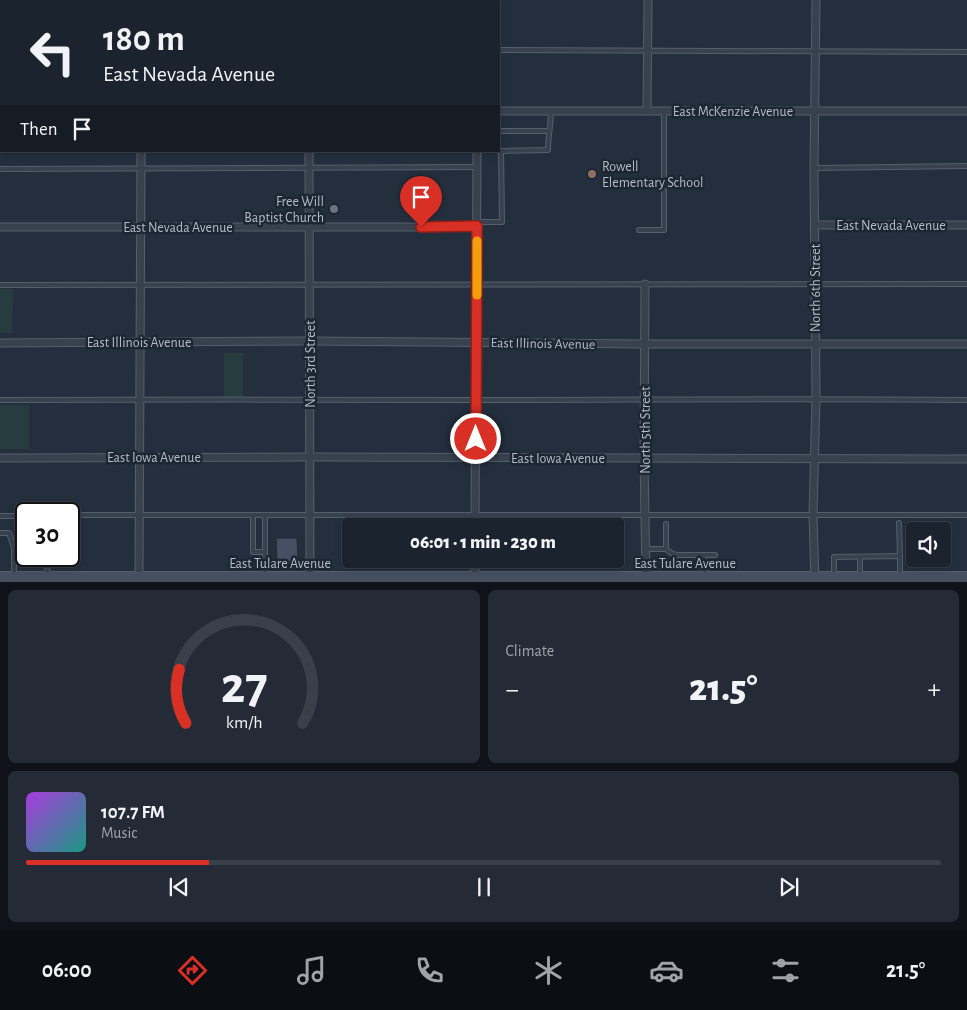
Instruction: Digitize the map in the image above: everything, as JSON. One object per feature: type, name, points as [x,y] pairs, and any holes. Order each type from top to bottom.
[{"type":"main road","name":"East Tulare Avenue","points":[[0,577],[47,577],[74,580],[139,577],[216,580],[265,577],[310,577],[326,580],[401,580],[475,577],[704,577],[815,580],[834,577],[967,577]]},
{"type":"street","points":[[647,111],[648,0]]},
{"type":"street","name":"North 6th Street","points":[[815,580],[813,515],[816,398],[814,111],[816,0]]},
{"type":"street","name":"East McKenzie Avenue","points":[[500,111],[967,111]]},
{"type":"street","points":[[139,577],[141,152]]},
{"type":"street","name":"North 3rd Street","points":[[310,152],[310,577]]},
{"type":"street","points":[[475,515],[477,152]]},
{"type":"street","name":"East Nevada Avenue","points":[[0,227],[309,227],[477,224]]},
{"type":"street","name":"East Nevada Avenue","points":[[815,225],[967,225]]},
{"type":"street","name":"North 5th Street","points":[[645,284],[644,458],[646,577]]},
{"type":"street","name":"East Illinois Avenue","points":[[0,343],[310,341],[967,344]]},
{"type":"street","name":"East Iowa Avenue","points":[[0,458],[967,459]]},
{"type":"street","points":[[475,568],[475,577]]},
{"type":"lane","points":[[500,50],[967,52]]},
{"type":"lane","points":[[477,224],[502,222],[500,151],[548,150],[551,111]]},
{"type":"lane","points":[[639,230],[664,230],[664,111]]},
{"type":"lane","points":[[500,131],[548,131]]},
{"type":"lane","points":[[814,168],[967,166]]},
{"type":"lane","points":[[0,169],[477,168]]},
{"type":"lane","points":[[0,285],[967,284]]},
{"type":"lane","points":[[0,400],[816,398],[967,400]]},
{"type":"lane","points":[[80,515],[967,515]]},
{"type":"lane","points":[[253,515],[253,552],[265,552]]},
{"type":"lane","points":[[265,515],[265,577]]},
{"type":"lane","points":[[0,516],[15,516]]},
{"type":"lane","points":[[899,523],[900,577]]},
{"type":"lane","points":[[666,524],[666,549]]},
{"type":"lane","points":[[0,533],[9,534],[14,548],[14,577]]},
{"type":"lane","points":[[646,549],[666,549],[671,553],[677,554],[715,554]]},
{"type":"lane","points":[[704,554],[704,577]]},
{"type":"lane","points":[[834,577],[834,557],[900,556]]},
{"type":"lane","points":[[860,557],[860,577]]},
{"type":"lane","points":[[47,567],[47,577]]},
{"type":"green space","points":[[0,289],[13,289],[12,333],[0,333]]},
{"type":"green space","points":[[224,353],[243,353],[243,397],[224,397]]},
{"type":"green space","points":[[0,405],[29,405],[29,449],[0,449]]},
{"type":"building","points":[[276,538],[297,538],[298,563],[277,564]]},
{"type":"slow traffic","points":[[477,241],[477,295]]},
{"type":"place","name":"Rowell Elementary School","points":[[592,174]]},
{"type":"place","name":"Free Will Baptist Church","points":[[334,209]]},
{"type":"route","points":[[421,227],[477,226],[476,439]]}]
